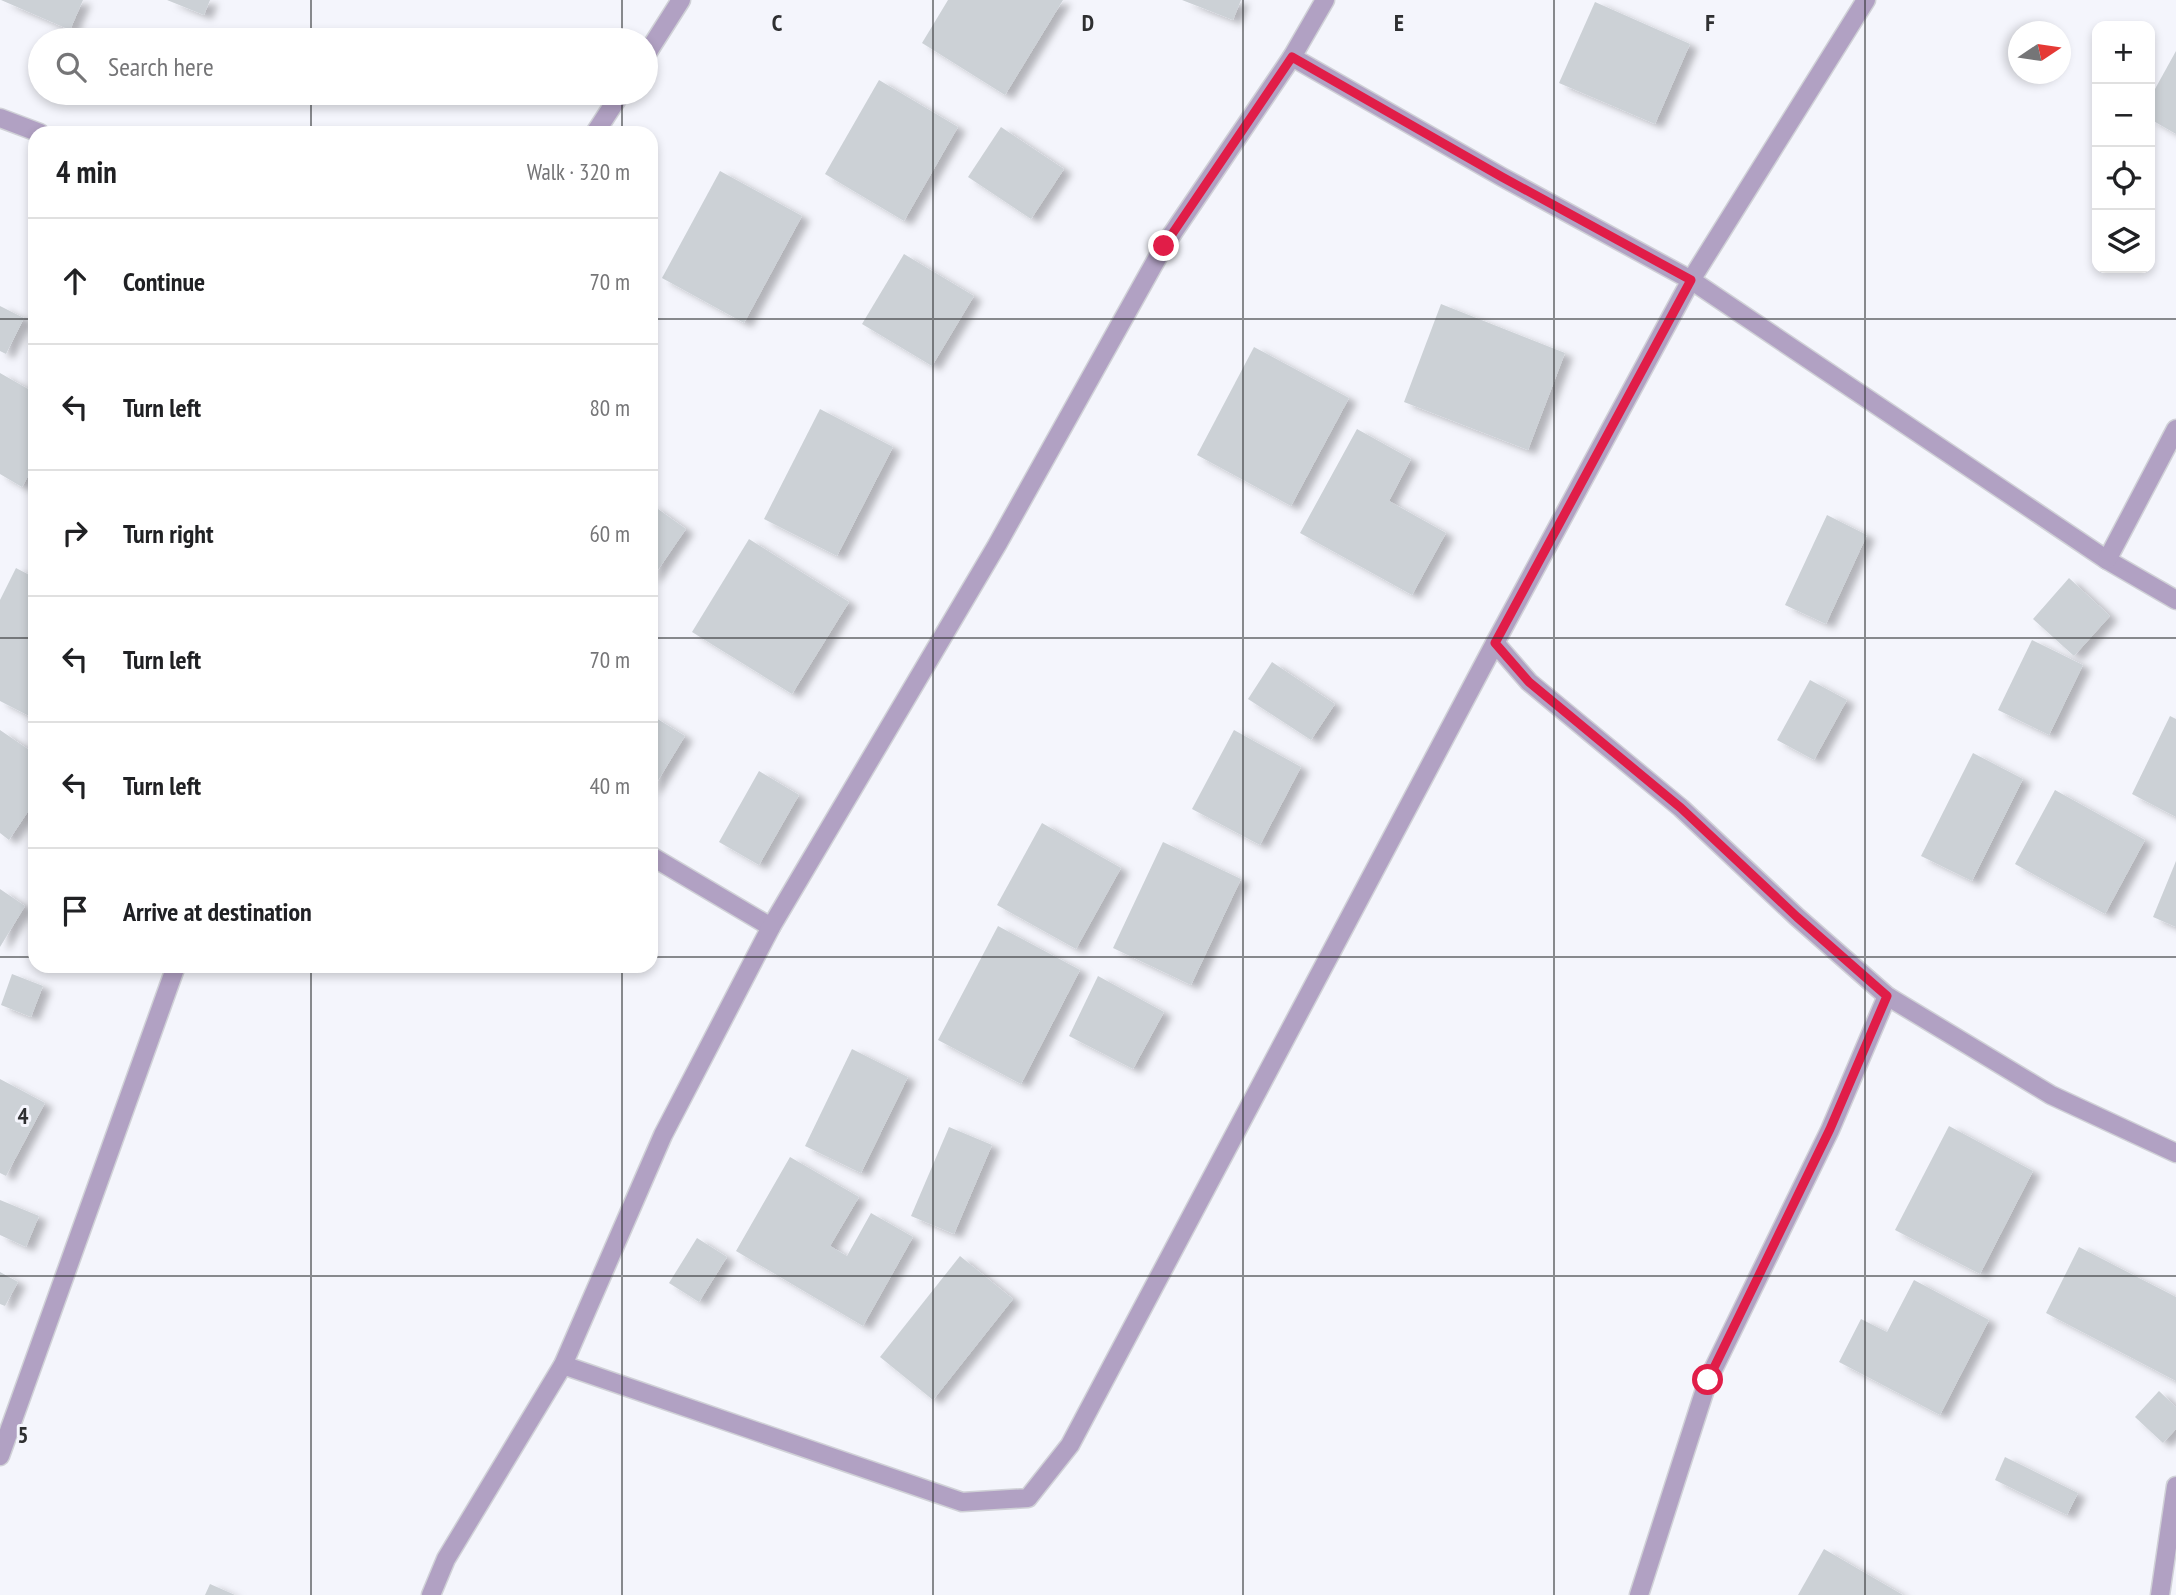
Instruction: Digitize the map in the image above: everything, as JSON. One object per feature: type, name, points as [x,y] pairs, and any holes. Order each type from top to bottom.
[{"type":"street","points":[[658,36],[681,0]]},
{"type":"street","points":[[431,1595],[446,1559],[563,1365],[663,1135],[771,927],[997,545],[1164,246],[1292,57],[1325,0]]},
{"type":"street","points":[[563,1365],[962,1502],[1028,1498],[1070,1445],[1495,643],[1691,280],[1866,0]]},
{"type":"street","points":[[1292,57],[1502,177],[1691,280],[2107,560],[2176,600]]},
{"type":"street","points":[[600,126],[613,105]]},
{"type":"street","points":[[0,118],[28,128]]},
{"type":"street","points":[[2107,560],[2176,429]]},
{"type":"street","points":[[1495,643],[1529,682],[1681,808],[1797,917],[1887,996],[2051,1095],[2176,1153]]},
{"type":"street","points":[[658,860],[771,927]]},
{"type":"street","points":[[0,1456],[173,973]]},
{"type":"street","points":[[1639,1595],[1708,1380],[1830,1129],[1887,996]]},
{"type":"street","points":[[2160,1595],[2176,1486]]},
{"type":"building","points":[[1,0],[83,0],[71,28]]},
{"type":"building","points":[[167,0],[210,0],[204,15]]},
{"type":"building","points":[[948,0],[1063,0],[1005,95],[922,43]]},
{"type":"building","points":[[1182,0],[1241,0],[1233,20]]},
{"type":"building","points":[[1595,2],[1690,44],[1655,124],[1559,83]]},
{"type":"building","points":[[2176,51],[2176,134],[2155,122],[2155,89]]},
{"type":"building","points":[[879,80],[958,127],[904,221],[825,174]]},
{"type":"building","points":[[1001,127],[1064,169],[1031,219],[968,177]]},
{"type":"building","points":[[720,171],[802,216],[744,323],[662,278]]},
{"type":"building","points":[[904,254],[974,296],[932,366],[862,324]]},
{"type":"building","points":[[1441,304],[1565,353],[1528,450],[1404,402]]},
{"type":"building","points":[[0,306],[24,318],[6,354],[0,351]]},
{"type":"building","points":[[1254,347],[1349,398],[1291,506],[1197,455]]},
{"type":"building","points":[[0,373],[28,389],[28,476],[22,487],[0,474]]},
{"type":"building","points":[[820,409],[893,447],[837,556],[764,519]]},
{"type":"building","points":[[1357,429],[1411,459],[1389,501],[1446,533],[1412,595],[1300,533]]},
{"type":"building","points":[[658,509],[686,529],[658,570]]},
{"type":"building","points":[[1827,515],[1867,535],[1826,624],[1785,605]]},
{"type":"building","points":[[749,539],[849,602],[792,694],[692,632]]},
{"type":"building","points":[[16,568],[28,574],[28,715],[0,701],[0,600]]},
{"type":"building","points":[[2069,578],[2110,616],[2074,656],[2033,619]]},
{"type":"building","points":[[2032,640],[2083,665],[2049,735],[1998,710]]},
{"type":"building","points":[[1272,662],[1335,704],[1311,740],[1248,699]]},
{"type":"building","points":[[1810,680],[1847,700],[1814,760],[1777,740]]},
{"type":"building","points":[[2170,716],[2176,719],[2176,817],[2132,794]]},
{"type":"building","points":[[658,719],[685,736],[658,780]]},
{"type":"building","points":[[0,730],[28,749],[28,812],[9,840],[0,833]]},
{"type":"building","points":[[1234,730],[1301,767],[1260,845],[1192,809]]},
{"type":"building","points":[[1973,753],[2023,779],[1972,881],[1921,856]]},
{"type":"building","points":[[759,771],[799,795],[759,865],[719,842]]},
{"type":"building","points":[[2055,790],[2145,840],[2105,914],[2015,864]]},
{"type":"building","points":[[1042,823],[1121,868],[1076,949],[997,905]]},
{"type":"building","points":[[1163,842],[1241,879],[1191,985],[1113,948]]},
{"type":"building","points":[[2176,861],[2176,927],[2153,917]]},
{"type":"building","points":[[0,889],[25,906],[0,947]]},
{"type":"building","points":[[998,926],[1080,970],[1021,1084],[938,1040]]},
{"type":"building","points":[[12,974],[43,986],[31,1017],[1,1005]]},
{"type":"building","points":[[1098,976],[1164,1012],[1133,1069],[1069,1036]]},
{"type":"building","points":[[852,1049],[908,1077],[861,1173],[805,1146]]},
{"type":"building","points":[[0,1079],[45,1103],[6,1176],[0,1173]]},
{"type":"building","points":[[1949,1126],[2033,1171],[1980,1274],[1895,1230]]},
{"type":"building","points":[[949,1127],[992,1145],[954,1234],[911,1216]]},
{"type":"building","points":[[790,1157],[859,1197],[830,1246],[847,1256],[871,1213],[913,1237],[863,1326],[736,1251]]},
{"type":"building","points":[[0,1200],[39,1216],[26,1247],[0,1235]]},
{"type":"building","points":[[697,1238],[727,1257],[699,1302],[669,1283]]},
{"type":"building","points":[[2079,1247],[2176,1297],[2176,1381],[2046,1313]]},
{"type":"building","points":[[960,1256],[1013,1299],[933,1400],[880,1357]]},
{"type":"building","points":[[0,1272],[18,1282],[5,1306],[0,1304]]},
{"type":"building","points":[[1914,1280],[1989,1320],[1940,1415],[1839,1362],[1861,1319],[1887,1332]]},
{"type":"building","points":[[2159,1391],[2176,1407],[2176,1429],[2163,1443],[2135,1417]]},
{"type":"building","points":[[2005,1457],[2078,1493],[2067,1515],[1995,1480]]},
{"type":"building","points":[[1824,1549],[1903,1595],[1798,1595]]},
{"type":"building","points":[[210,1584],[235,1595],[205,1595]]},
{"type":"route","points":[[1164,246],[1292,57],[1502,177],[1691,280],[1495,643],[1529,682],[1681,808],[1797,917],[1887,996],[1830,1129],[1708,1380]]}]
